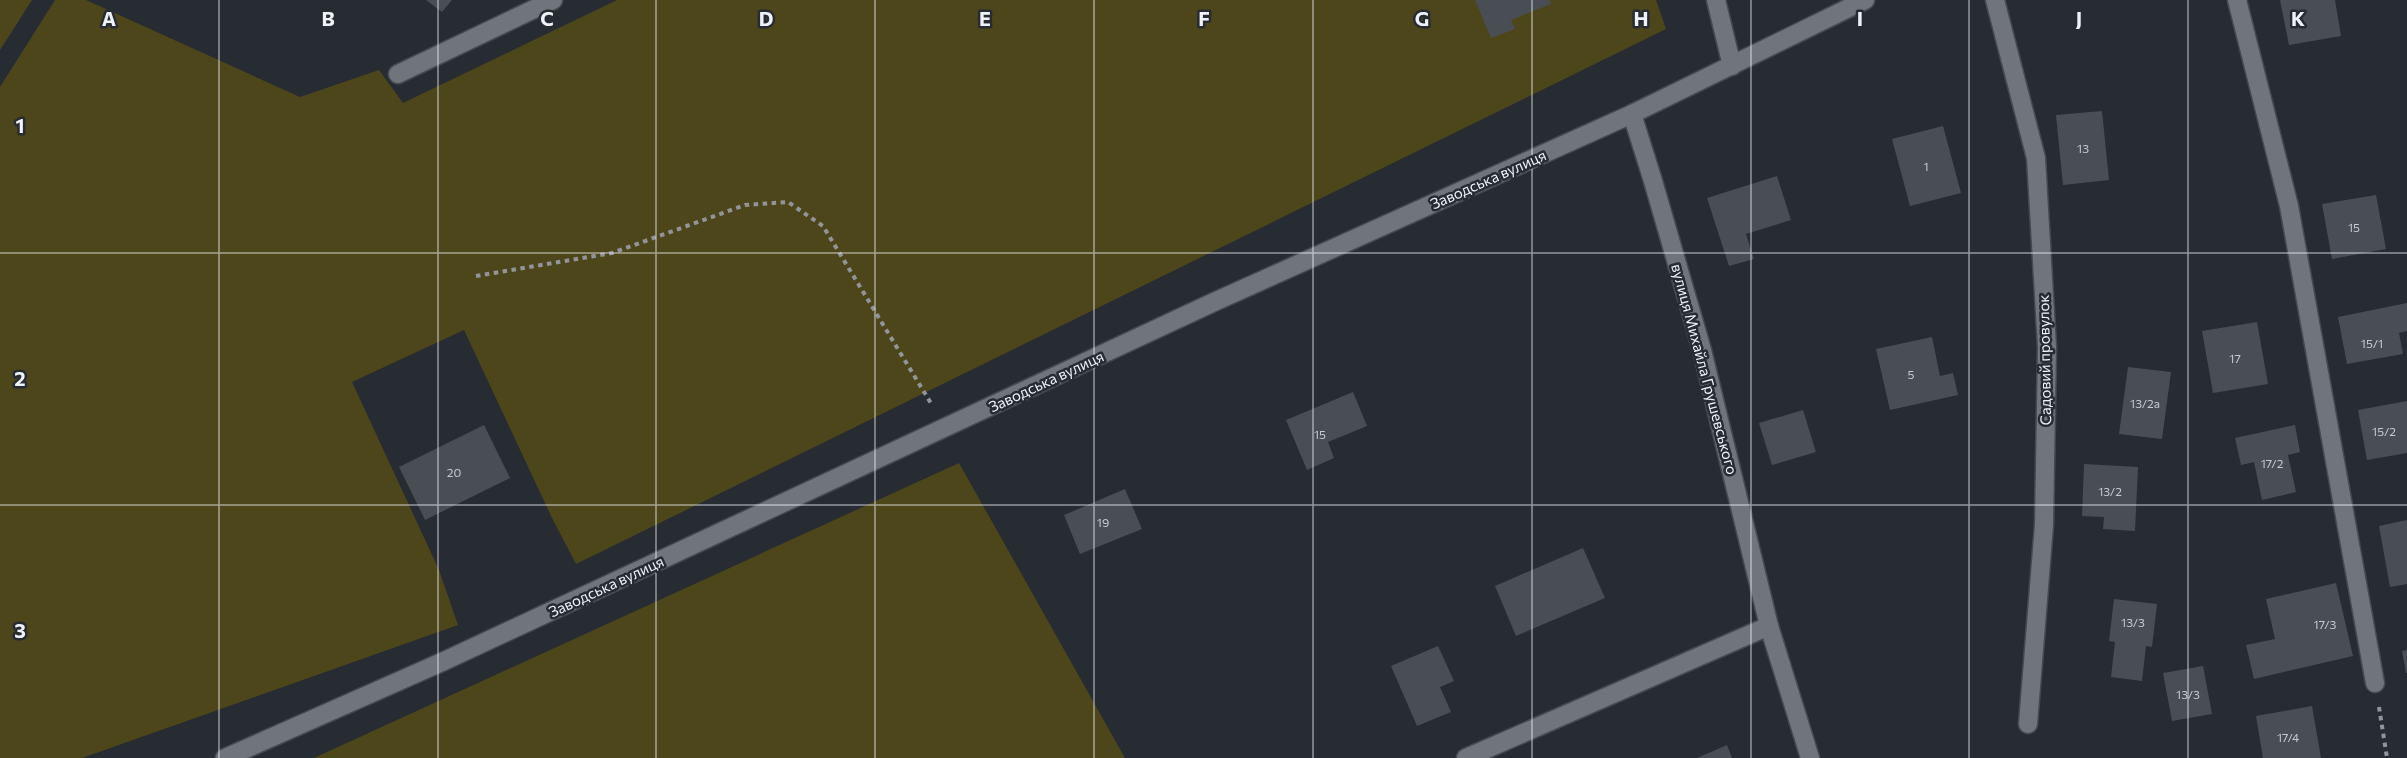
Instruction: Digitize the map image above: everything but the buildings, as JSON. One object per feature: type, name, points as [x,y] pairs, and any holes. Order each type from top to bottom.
[{"type":"street","points":[[398,74],[553,0]]},
{"type":"street","points":[[1716,0],[1732,66]]},
{"type":"street","name":"Заводська вулиця","points":[[225,758],[442,662],[946,429],[1203,307],[1632,114],[1865,0]]},
{"type":"street","name":"Садовий провулок","points":[[1995,0],[2036,158],[2047,347],[2044,525],[2028,724]]},
{"type":"street","points":[[2237,0],[2289,206],[2374,683]]},
{"type":"street","name":"вулиця Михайла Грушевського","points":[[1632,114],[1702,350],[1769,626],[1810,758]]},
{"type":"street","points":[[1466,758],[1769,626]]},
{"type":"path","points":[[476,276],[612,253],[745,205],[788,202],[823,226],[946,429]]},
{"type":"path","points":[[2374,683],[2387,758]]},
{"type":"shaded area","points":[[0,0],[32,0],[0,50]]},
{"type":"shaded area","points":[[55,0],[86,0],[300,97],[379,70],[403,103],[617,0],[1656,0],[1666,29],[576,564],[464,330],[352,382],[439,570],[458,625],[82,758],[0,758],[0,87]]},
{"type":"shaded area","points":[[959,463],[1125,758],[314,758]]}]
